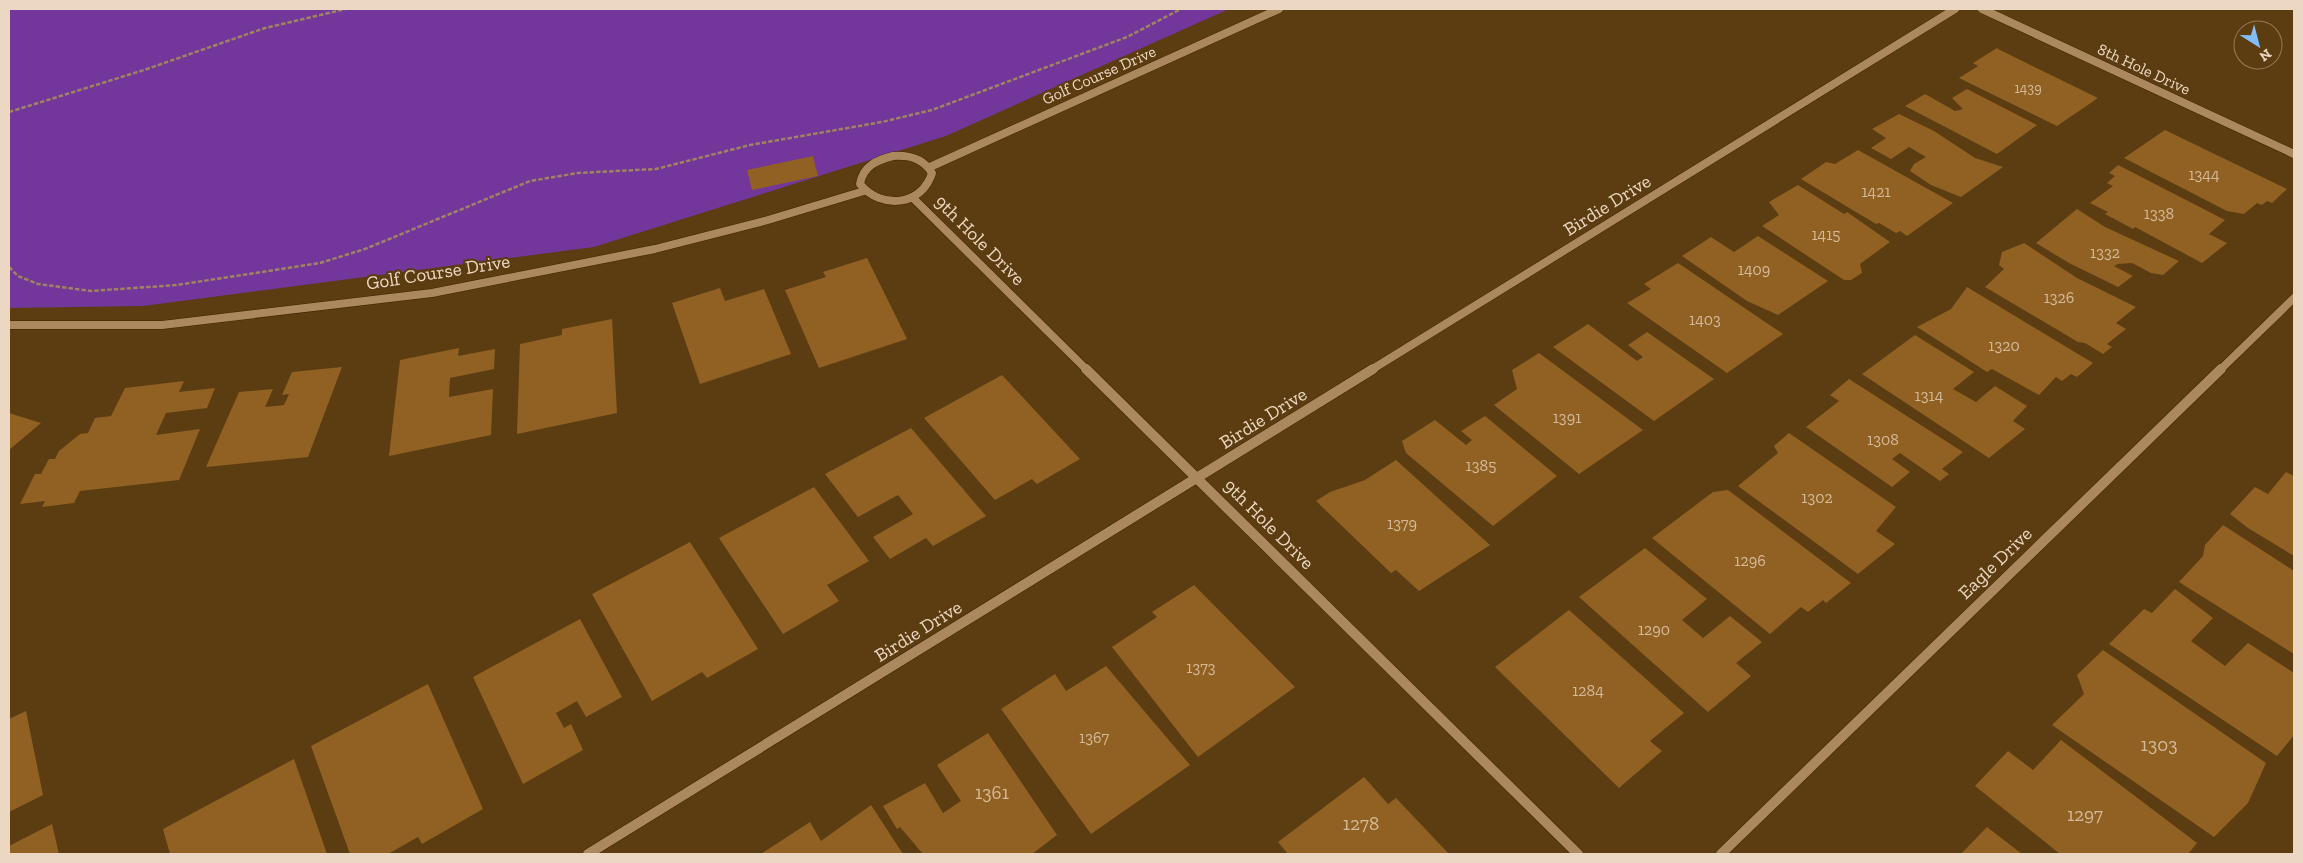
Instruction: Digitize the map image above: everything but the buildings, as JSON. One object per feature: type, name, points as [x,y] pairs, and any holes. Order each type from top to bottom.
[{"type":"street","name":"Golf Course Drive","points":[[930,167],[1279,9]]},
{"type":"street","name":"Birdie Drive","points":[[588,854],[1955,9]]},
{"type":"street","name":"8th Hole Drive","points":[[1982,9],[2294,154]]},
{"type":"street","points":[[904,156],[915,158],[930,167],[932,173],[928,187],[913,198],[890,201],[870,197],[860,184],[865,170],[882,159],[904,156]]},
{"type":"street","name":"Golf Course Drive","points":[[9,325],[162,325],[432,293],[655,249],[768,220],[864,191]]},
{"type":"street","name":"9th Hole Drive","points":[[913,198],[1578,854]]},
{"type":"street","name":"Eagle Drive","points":[[1721,854],[2294,298]]},
{"type":"path","points":[[9,112],[144,70],[265,28],[346,9]]},
{"type":"path","points":[[9,267],[18,276],[38,284],[91,291],[169,286],[320,263],[365,249],[513,186],[538,179],[578,173],[656,169],[750,145],[882,122],[932,110],[1126,37],[1181,9]]},
{"type":"shaded area","points":[[9,9],[1229,9],[946,136],[594,247],[143,306],[9,308]]}]
